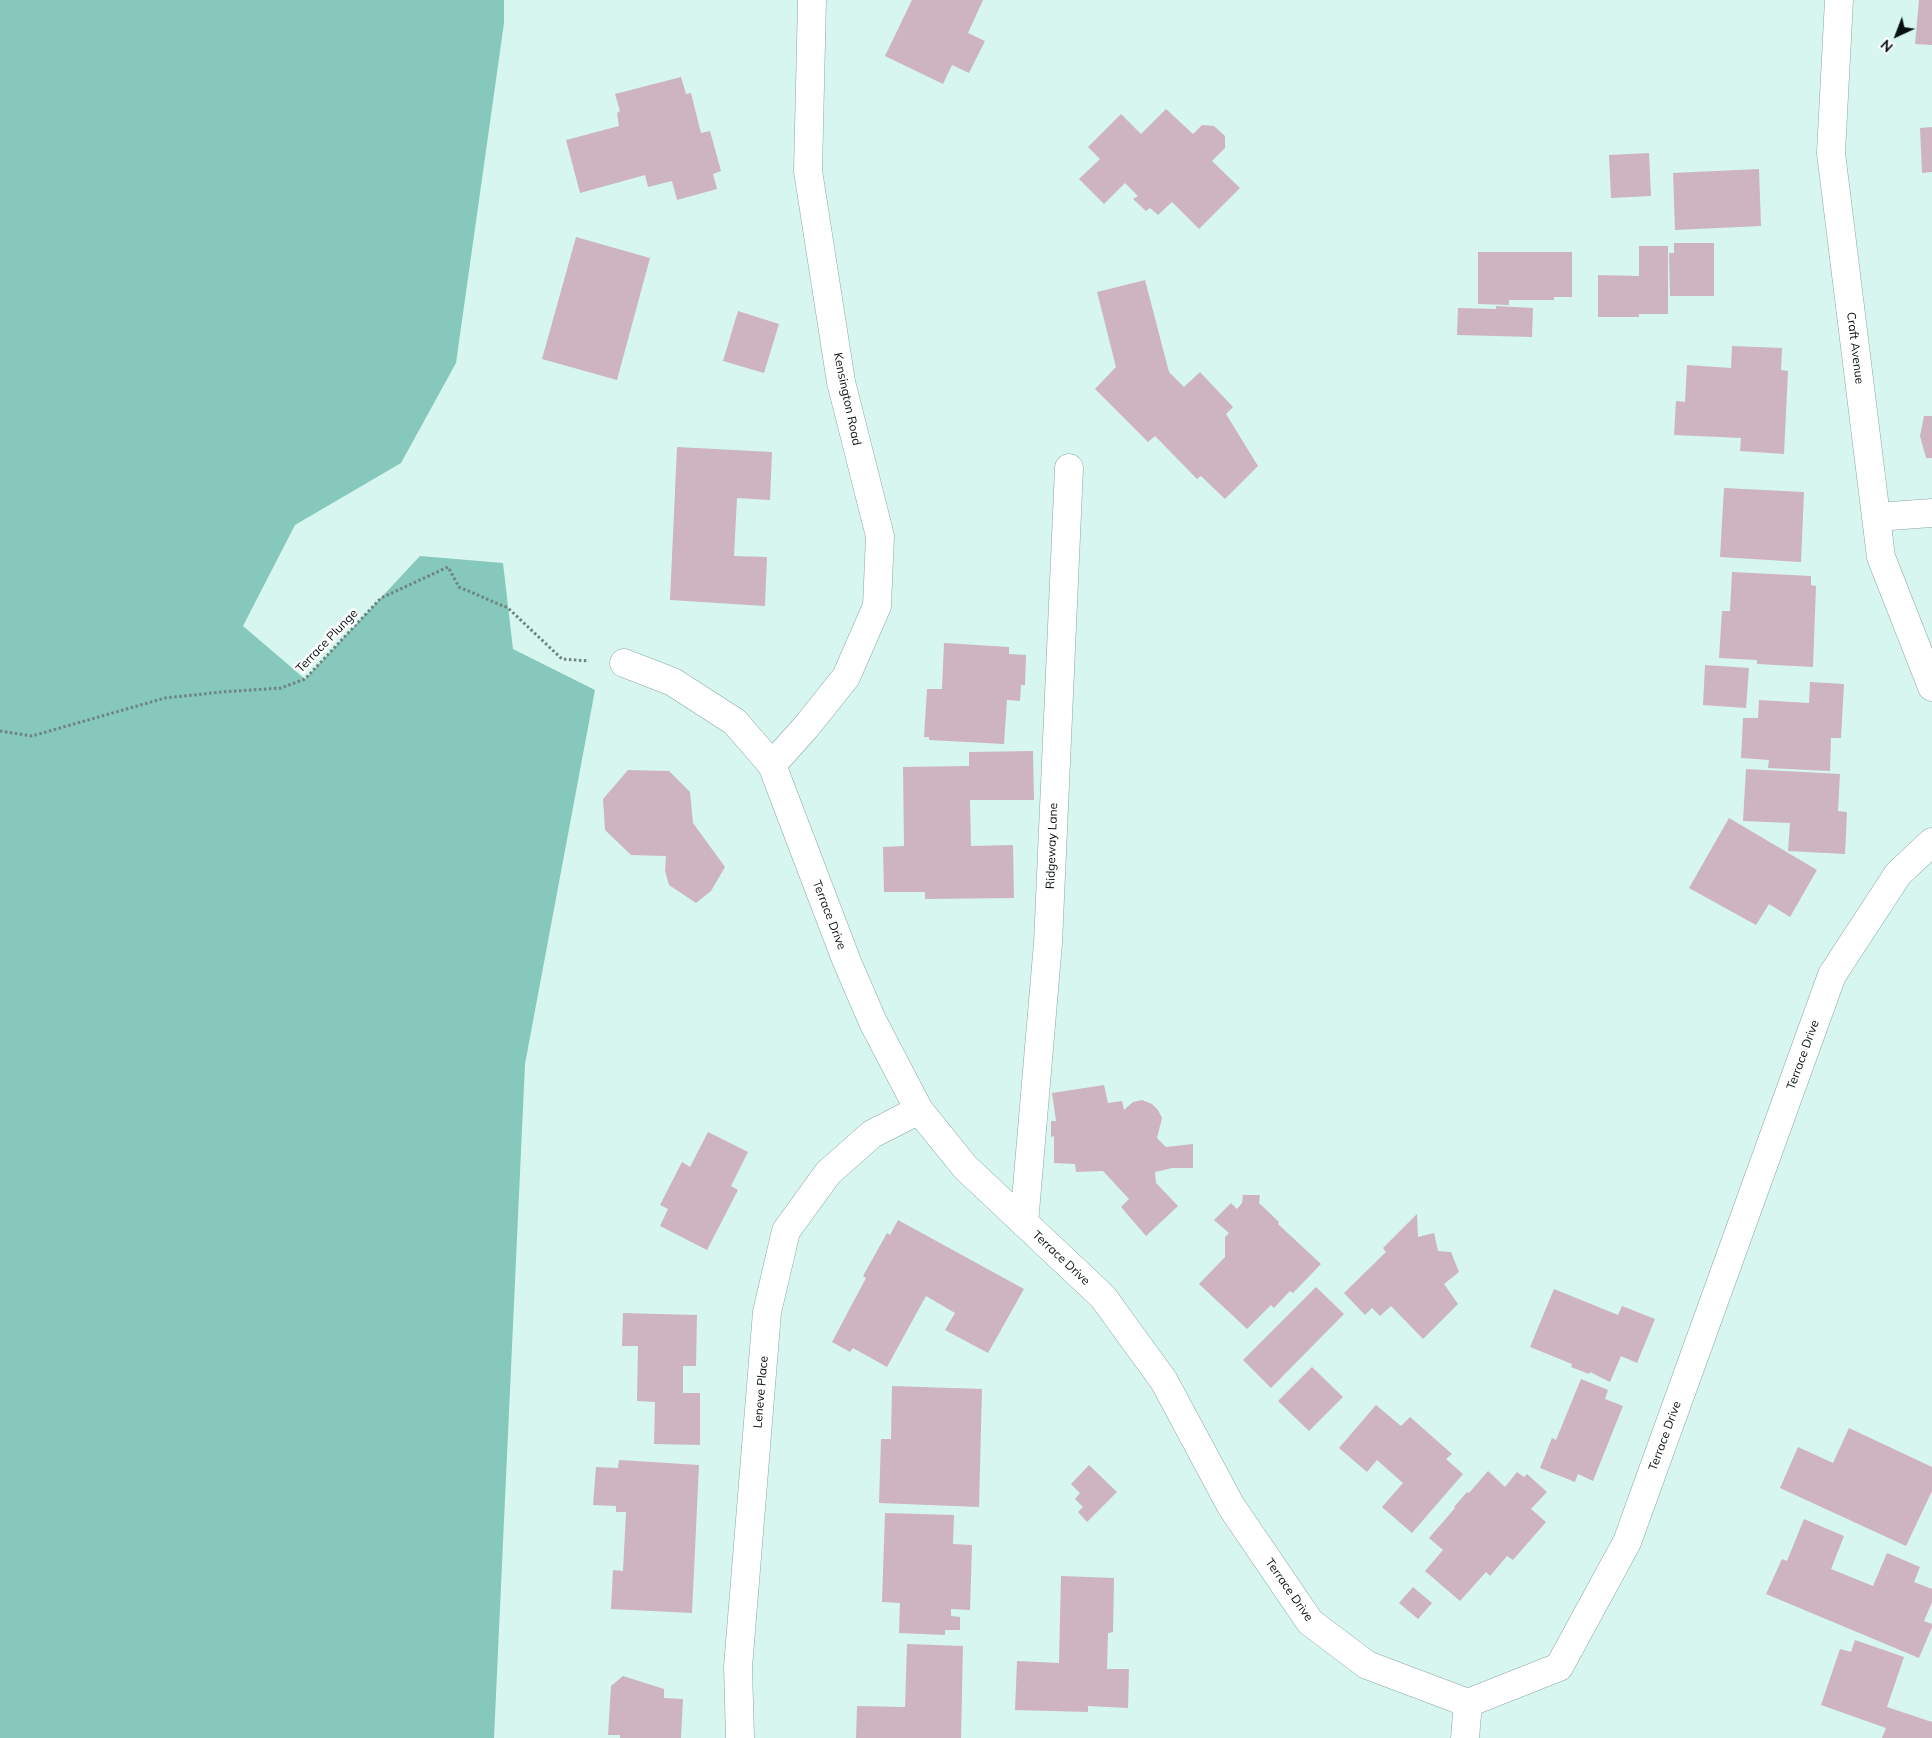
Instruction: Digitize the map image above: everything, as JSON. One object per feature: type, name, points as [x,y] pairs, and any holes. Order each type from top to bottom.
[{"type":"street","name":"Kensington Road","points":[[772,765],[806,727],[846,677],[877,606],[880,536],[841,382],[808,171],[812,0]]},
{"type":"street","name":"Craft Avenue","points":[[1839,0],[1831,153],[1881,557],[1932,687]]},
{"type":"street","name":"Ridgeway Lane","points":[[1024,1223],[1048,943],[1069,468]]},
{"type":"street","points":[[1876,517],[1932,513]]},
{"type":"street","name":"Terrace Drive","points":[[624,663],[674,682],[735,722],[772,765],[847,962],[873,1022],[919,1110],[965,1167],[1103,1297],[1164,1381],[1230,1506],[1310,1622],[1367,1666],[1468,1703],[1558,1667],[1627,1542],[1832,974],[1898,874],[1932,842]]},
{"type":"street","name":"Leneve Place","points":[[740,1738],[738,1667],[768,1312],[786,1231],[828,1172],[872,1134],[919,1110]]},
{"type":"street","points":[[1465,1738],[1468,1703]]},
{"type":"path","name":"Terrace Plunge","points":[[0,731],[32,736],[165,698],[282,688],[305,679],[381,598],[448,568],[459,587],[508,608],[562,659],[624,663]]},
{"type":"green space","points":[[0,0],[504,0],[504,23],[456,363],[401,463],[295,525],[243,626],[305,679],[420,556],[503,563],[513,649],[595,690],[525,1064],[494,1738],[0,1738]]},
{"type":"building","points":[[912,0],[983,0],[968,33],[985,41],[969,73],[952,65],[943,84],[885,56]]},
{"type":"building","points":[[1919,0],[1932,0],[1932,45],[1915,44]]},
{"type":"building","points":[[681,77],[686,94],[691,93],[701,133],[710,131],[721,171],[713,174],[717,189],[677,200],[672,181],[648,187],[645,175],[580,193],[566,140],[619,126],[617,113],[620,111],[615,94]]},
{"type":"building","points":[[1166,109],[1193,134],[1202,125],[1214,126],[1225,136],[1225,148],[1212,161],[1240,188],[1199,229],[1172,202],[1158,215],[1150,208],[1146,211],[1133,199],[1138,196],[1125,183],[1104,204],[1079,179],[1100,159],[1088,147],[1121,114],[1141,134]]},
{"type":"building","points":[[1932,127],[1932,172],[1922,173],[1920,128]]},
{"type":"building","points":[[1649,153],[1651,196],[1611,198],[1609,155]]},
{"type":"building","points":[[1759,169],[1761,226],[1675,230],[1673,173]]},
{"type":"building","points":[[576,237],[650,258],[617,380],[542,359]]},
{"type":"building","points":[[1674,243],[1714,243],[1714,296],[1670,296],[1669,253],[1674,253]]},
{"type":"building","points":[[1639,246],[1668,246],[1668,314],[1639,314],[1639,317],[1598,317],[1598,275],[1639,276]]},
{"type":"building","points":[[1478,252],[1572,252],[1572,297],[1554,297],[1554,300],[1509,300],[1509,305],[1478,304]]},
{"type":"building","points":[[1145,280],[1169,372],[1184,387],[1200,372],[1233,407],[1226,414],[1258,466],[1225,499],[1201,476],[1197,479],[1155,436],[1148,442],[1095,389],[1116,367],[1097,292]]},
{"type":"building","points":[[1496,306],[1533,308],[1532,337],[1457,335],[1458,308],[1496,309]]},
{"type":"building","points":[[738,311],[779,324],[764,373],[723,361]]},
{"type":"building","points":[[1732,346],[1782,348],[1781,370],[1788,371],[1784,454],[1740,451],[1741,438],[1674,435],[1676,401],[1685,402],[1687,365],[1731,368]]},
{"type":"building","points":[[1924,416],[1932,416],[1932,458],[1926,458],[1920,436]]},
{"type":"building","points":[[677,447],[772,452],[770,500],[737,498],[734,556],[767,557],[765,606],[670,600]]},
{"type":"building","points":[[1724,488],[1804,492],[1801,562],[1720,557]]},
{"type":"building","points":[[1732,572],[1811,576],[1811,585],[1816,586],[1813,667],[1757,664],[1757,660],[1719,658],[1722,611],[1730,611]]},
{"type":"building","points":[[944,643],[1009,647],[1009,654],[1026,655],[1025,685],[1021,685],[1020,701],[1007,700],[1004,744],[929,740],[929,737],[924,737],[927,689],[942,689]]},
{"type":"building","points":[[1705,665],[1749,668],[1746,708],[1703,705]]},
{"type":"building","points":[[1810,682],[1844,684],[1841,738],[1831,738],[1830,771],[1768,768],[1769,760],[1741,758],[1743,718],[1758,718],[1759,700],[1809,703]]},
{"type":"building","points":[[1033,751],[1034,800],[970,800],[971,846],[1013,845],[1014,898],[925,899],[925,892],[884,892],[883,847],[904,846],[903,767],[969,766],[969,752]]},
{"type":"building","points":[[1746,769],[1840,774],[1838,811],[1847,812],[1845,854],[1788,851],[1790,823],[1743,821]]},
{"type":"building","points":[[628,770],[669,771],[690,792],[693,823],[725,867],[711,891],[696,903],[669,885],[665,871],[666,856],[631,855],[605,830],[603,799]]},
{"type":"building","points":[[1729,818],[1817,870],[1790,917],[1769,904],[1756,925],[1689,888]]},
{"type":"building","points":[[1104,1085],[1108,1103],[1122,1101],[1124,1110],[1133,1102],[1142,1100],[1152,1104],[1158,1110],[1162,1118],[1157,1138],[1166,1147],[1193,1144],[1193,1168],[1172,1168],[1155,1172],[1156,1183],[1178,1206],[1146,1236],[1121,1207],[1129,1199],[1103,1171],[1076,1172],[1075,1164],[1054,1163],[1054,1136],[1051,1137],[1051,1121],[1056,1121],[1052,1093]]},
{"type":"building","points":[[708,1132],[748,1152],[731,1186],[738,1190],[707,1250],[660,1226],[668,1209],[660,1205],[682,1162],[690,1167]]},
{"type":"building","points":[[1243,1195],[1260,1195],[1259,1203],[1279,1222],[1278,1224],[1321,1264],[1293,1293],[1290,1291],[1274,1308],[1271,1305],[1247,1329],[1199,1284],[1225,1257],[1225,1237],[1229,1233],[1214,1220],[1231,1203],[1237,1209],[1242,1203]]},
{"type":"building","points":[[1417,1214],[1418,1237],[1434,1233],[1438,1251],[1451,1252],[1459,1272],[1444,1284],[1458,1304],[1423,1339],[1391,1306],[1380,1316],[1372,1308],[1365,1315],[1344,1293],[1386,1252],[1383,1248]]},
{"type":"building","points":[[898,1220],[1024,1289],[988,1353],[945,1330],[955,1313],[926,1296],[887,1367],[853,1348],[850,1352],[832,1342],[866,1278],[863,1276],[887,1233],[890,1235]]},
{"type":"building","points":[[1316,1287],[1344,1314],[1271,1388],[1243,1360]]},
{"type":"building","points":[[1554,1289],[1618,1315],[1622,1306],[1655,1319],[1637,1363],[1621,1356],[1610,1382],[1590,1372],[1589,1374],[1571,1367],[1572,1364],[1530,1347]]},
{"type":"building","points":[[623,1313],[697,1315],[696,1366],[683,1366],[683,1393],[700,1393],[700,1445],[654,1444],[655,1402],[637,1401],[638,1346],[622,1346]]},
{"type":"building","points":[[1312,1367],[1343,1397],[1309,1431],[1278,1401]]},
{"type":"building","points":[[1581,1379],[1608,1390],[1605,1399],[1623,1406],[1593,1481],[1578,1474],[1575,1482],[1540,1468],[1552,1438],[1556,1440]]},
{"type":"building","points":[[892,1386],[982,1389],[979,1507],[879,1503],[881,1439],[891,1439]]},
{"type":"building","points":[[1376,1405],[1401,1426],[1410,1417],[1452,1454],[1446,1459],[1463,1474],[1412,1533],[1382,1507],[1403,1483],[1377,1460],[1367,1472],[1339,1448]]},
{"type":"building","points":[[1849,1428],[1932,1467],[1932,1491],[1906,1546],[1780,1488],[1798,1447],[1833,1463]]},
{"type":"building","points":[[619,1460],[699,1465],[692,1613],[611,1609],[613,1570],[623,1571],[626,1512],[616,1512],[616,1506],[593,1505],[596,1467],[618,1468]]},
{"type":"building","points":[[1089,1465],[1117,1492],[1087,1522],[1078,1512],[1083,1507],[1075,1499],[1080,1493],[1071,1484]]},
{"type":"building","points":[[1488,1471],[1505,1487],[1517,1472],[1524,1477],[1527,1474],[1547,1492],[1531,1509],[1546,1522],[1513,1560],[1507,1556],[1490,1576],[1486,1572],[1460,1601],[1425,1571],[1443,1550],[1429,1538],[1467,1492],[1469,1493]]},
{"type":"building","points":[[885,1513],[954,1515],[953,1544],[972,1545],[970,1610],[951,1609],[951,1616],[960,1617],[960,1630],[945,1630],[945,1635],[899,1633],[900,1603],[882,1602]]},
{"type":"building","points":[[1804,1519],[1844,1536],[1831,1569],[1873,1586],[1887,1553],[1920,1567],[1914,1582],[1932,1589],[1932,1602],[1924,1621],[1932,1624],[1932,1627],[1919,1658],[1766,1594],[1782,1559],[1787,1561]]},
{"type":"building","points":[[1061,1576],[1114,1578],[1113,1632],[1108,1633],[1107,1669],[1129,1669],[1128,1708],[1088,1706],[1088,1712],[1015,1710],[1017,1661],[1059,1663]]},
{"type":"building","points":[[1413,1587],[1432,1603],[1418,1619],[1399,1603]]},
{"type":"building","points":[[1855,1640],[1904,1657],[1887,1707],[1932,1722],[1932,1738],[1882,1738],[1886,1728],[1821,1705],[1840,1649],[1851,1652]]},
{"type":"building","points":[[907,1644],[963,1646],[961,1738],[856,1738],[857,1706],[905,1707]]},
{"type":"building","points":[[623,1676],[664,1689],[664,1698],[683,1699],[681,1738],[620,1738],[620,1735],[608,1735],[611,1686]]}]
